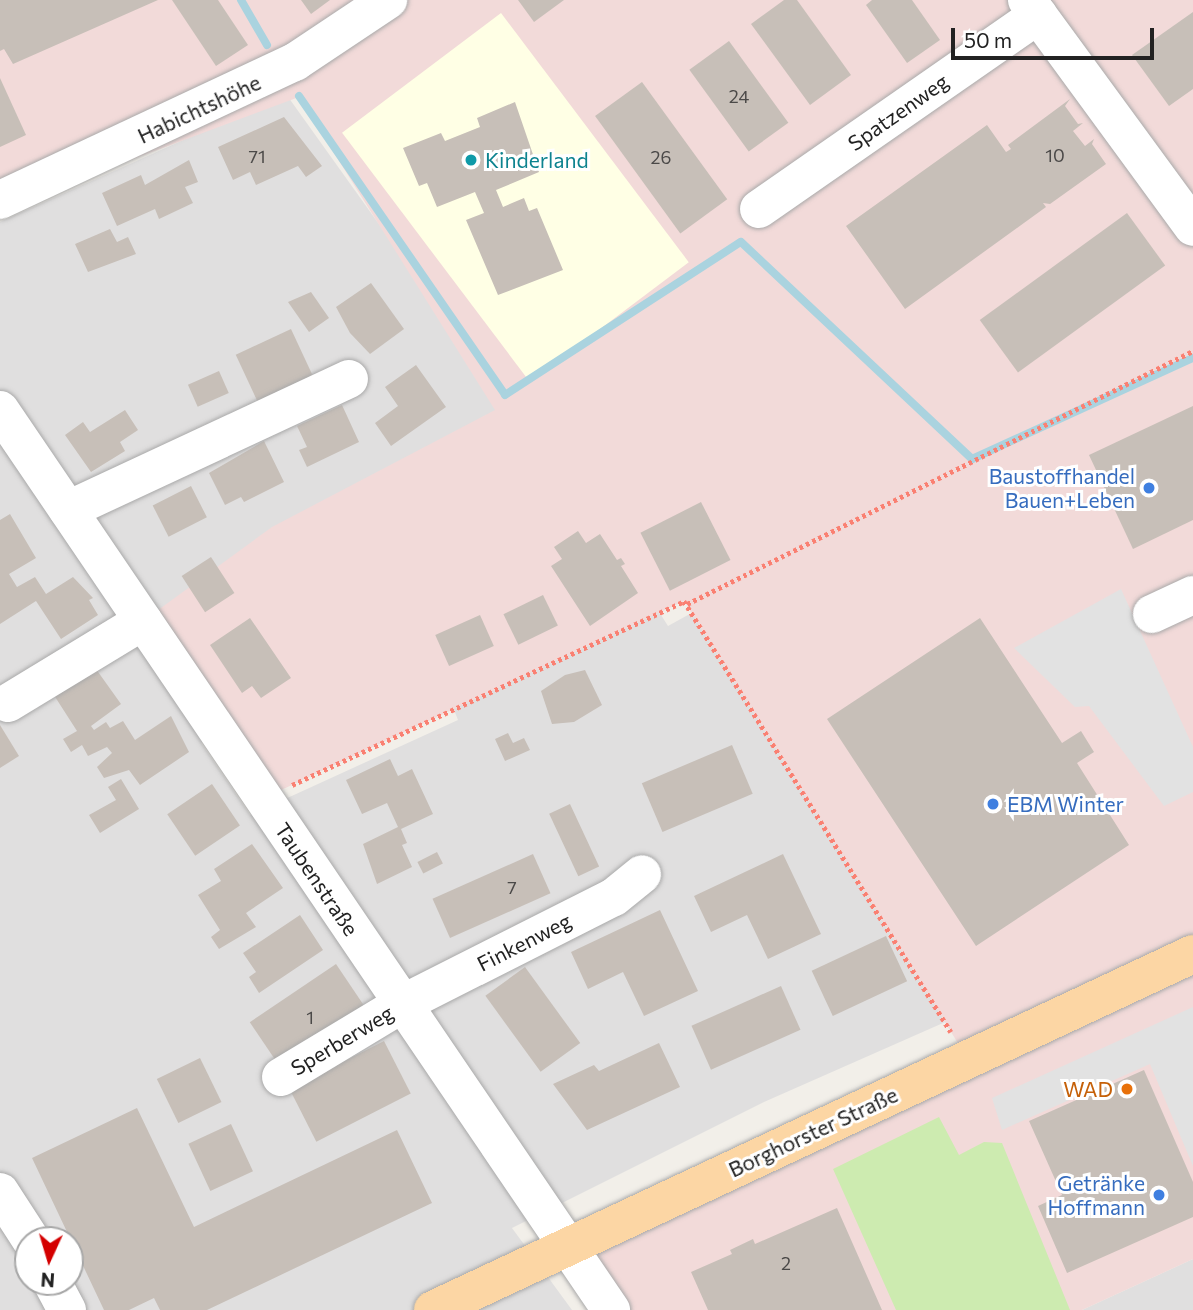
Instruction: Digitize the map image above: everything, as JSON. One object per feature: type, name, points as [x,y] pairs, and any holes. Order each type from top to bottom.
[{"type":"main road","name":"Borghorster Straße","points":[[433,1310],[1193,954]]},
{"type":"street","name":"Habichtshöhe","points":[[0,200],[295,62],[388,0]]},
{"type":"street","name":"Spatzenweg","points":[[759,209],[1032,7],[1193,227]]},
{"type":"street","points":[[68,510],[349,379]]},
{"type":"street","name":"Taubenstraße","points":[[0,410],[611,1310]]},
{"type":"street","points":[[1153,614],[1193,595]]},
{"type":"street","points":[[8,702],[143,621]]},
{"type":"street","name":"Finkenweg","points":[[402,1004],[614,897],[642,874]]},
{"type":"street","name":"Sperberweg","points":[[281,1077],[402,1004]]},
{"type":"street","points":[[0,1192],[22,1226]]},
{"type":"path","points":[[687,604],[1193,351]]},
{"type":"path","points":[[262,799],[684,601],[969,1061]]},
{"type":"shaded area","points":[[0,0],[1193,0],[1193,1259],[1082,1310],[611,1310],[567,1245],[969,1061],[684,601],[262,799],[143,621],[272,527],[495,410],[299,97],[0,209]]},
{"type":"shaded area","points":[[501,13],[689,262],[530,382],[342,133]]},
{"type":"shaded area","points":[[286,94],[509,406],[351,647],[201,743],[250,815],[458,720],[412,603],[556,449],[668,626],[706,605],[968,1012],[764,1102],[512,1228],[572,1310],[0,1310],[0,222]]},
{"type":"shaded area","points":[[1121,589],[1193,747],[1193,792],[1164,806],[1089,706],[1075,707],[1014,648]]},
{"type":"shaded area","points":[[1193,1007],[1193,1166],[1150,1064],[1002,1130],[992,1098]]},
{"type":"shaded area","points":[[1193,1259],[1193,1310],[1082,1310]]},
{"type":"green space","points":[[939,1117],[959,1155],[984,1142],[1002,1143],[1070,1310],[896,1310],[833,1169]]},
{"type":"building","points":[[0,0],[158,0],[13,64],[4,49],[0,51]]},
{"type":"building","points":[[172,0],[218,0],[248,45],[216,66]]},
{"type":"building","points":[[301,0],[330,0],[311,14]]},
{"type":"building","points":[[518,0],[564,0],[534,22]]},
{"type":"building","points":[[784,0],[797,0],[851,75],[810,105],[751,24]]},
{"type":"building","points":[[872,0],[912,0],[940,40],[907,63],[866,5]]},
{"type":"building","points":[[1193,12],[1193,89],[1169,106],[1132,55]]},
{"type":"building","points":[[729,41],[788,123],[749,152],[689,70]]},
{"type":"building","points":[[0,78],[26,135],[0,147]]},
{"type":"building","points":[[642,82],[727,199],[680,233],[595,116]]},
{"type":"building","points":[[1070,99],[1065,106],[1078,124],[1083,123],[1073,131],[1085,146],[1094,139],[1092,144],[1106,164],[1050,204],[1043,203],[1046,207],[905,309],[846,226],[987,125],[1006,152],[1011,149],[1008,145]]},
{"type":"building","points":[[515,102],[539,172],[496,190],[503,207],[524,198],[529,211],[537,208],[563,270],[498,295],[466,220],[484,213],[475,192],[437,207],[427,183],[419,186],[403,148],[441,133],[445,141],[480,127],[477,118]]},
{"type":"building","points":[[284,117],[322,166],[306,177],[298,166],[256,185],[250,172],[233,180],[218,147]]},
{"type":"building","points":[[189,160],[198,182],[185,187],[193,203],[159,219],[155,209],[117,226],[102,193],[141,175],[145,185]]},
{"type":"building","points":[[1127,213],[1165,266],[1018,373],[980,320]]},
{"type":"building","points":[[110,229],[117,242],[128,237],[136,254],[88,272],[75,244]]},
{"type":"building","points":[[371,283],[404,329],[370,354],[350,333],[336,307]]},
{"type":"building","points":[[311,292],[329,318],[309,332],[288,302]]},
{"type":"building","points":[[291,329],[313,375],[257,401],[236,355]]},
{"type":"building","points":[[416,365],[446,407],[391,446],[375,423],[398,406],[385,387]]},
{"type":"building","points":[[219,371],[229,393],[198,407],[188,385]]},
{"type":"building","points":[[342,405],[359,442],[307,467],[299,450],[307,447],[297,426]]},
{"type":"building","name":"Baustoffhandel Bauen+Leben","points":[[1193,406],[1193,520],[1133,549],[1089,455]]},
{"type":"building","points":[[125,410],[138,430],[120,442],[125,451],[91,472],[65,435],[83,422],[90,432]]},
{"type":"building","points":[[264,441],[284,482],[244,502],[241,497],[225,505],[209,473]]},
{"type":"building","points":[[191,486],[207,517],[169,537],[153,506]]},
{"type":"building","points":[[701,502],[731,560],[670,591],[640,533]]},
{"type":"building","points":[[10,514],[36,558],[9,574],[17,587],[35,577],[46,594],[73,577],[93,598],[89,600],[98,615],[61,639],[36,601],[0,624],[0,520]]},
{"type":"building","points":[[578,531],[586,543],[600,534],[617,560],[621,558],[625,564],[621,566],[638,593],[590,626],[551,566],[562,559],[554,547]]},
{"type":"building","points":[[211,557],[234,593],[205,612],[182,576]]},
{"type":"building","points":[[543,595],[558,626],[518,645],[503,614]]},
{"type":"building","points":[[480,615],[494,646],[449,666],[435,635]]},
{"type":"building","points":[[250,618],[291,678],[261,698],[252,686],[242,693],[210,645]]},
{"type":"building","name":"EBM Winter","points":[[980,618],[1062,743],[1081,731],[1094,752],[1077,763],[1129,845],[976,946],[827,719]]},
{"type":"building","points":[[91,662],[121,704],[91,726],[94,730],[106,722],[110,728],[123,721],[135,740],[171,716],[189,752],[140,785],[129,770],[104,778],[97,767],[112,753],[107,747],[88,756],[82,745],[71,752],[63,739],[77,731],[50,689]]},
{"type":"building","points":[[585,670],[602,705],[574,722],[552,724],[541,691],[565,675]]},
{"type":"building","points":[[0,725],[19,756],[0,768]]},
{"type":"building","points":[[508,733],[513,743],[524,738],[530,750],[505,761],[495,739]]},
{"type":"building","points":[[732,745],[753,794],[662,832],[642,783]]},
{"type":"building","points":[[390,759],[398,776],[412,769],[433,814],[401,829],[407,843],[402,845],[412,867],[377,884],[363,844],[398,827],[387,803],[362,814],[346,780]]},
{"type":"building","points":[[121,779],[139,809],[100,833],[89,815],[116,800],[108,787]]},
{"type":"building","points":[[212,784],[240,825],[195,856],[167,814]]},
{"type":"building","points":[[570,804],[599,867],[578,876],[549,814]]},
{"type":"building","points":[[252,844],[283,888],[246,913],[256,927],[219,949],[211,937],[220,930],[198,895],[221,881],[214,869]]},
{"type":"building","points":[[437,852],[443,864],[423,874],[417,862]]},
{"type":"building","points":[[533,854],[550,893],[450,938],[433,899]]},
{"type":"building","points":[[783,854],[821,934],[768,959],[747,915],[711,932],[694,896]]},
{"type":"building","points":[[660,910],[698,991],[644,1016],[623,972],[588,989],[571,952]]},
{"type":"building","points":[[300,915],[323,950],[259,993],[249,977],[256,972],[243,953]]},
{"type":"building","points":[[886,936],[907,981],[833,1016],[812,971]]},
{"type":"building","points":[[336,964],[369,1013],[283,1071],[250,1022]]},
{"type":"building","points":[[525,967],[580,1043],[541,1072],[485,996]]},
{"type":"building","points":[[781,986],[801,1030],[711,1070],[691,1026]]},
{"type":"building","points":[[384,1041],[411,1094],[316,1142],[290,1089]]},
{"type":"building","points":[[659,1043],[680,1087],[587,1130],[553,1084],[594,1065],[599,1071]]},
{"type":"building","points":[[200,1058],[221,1102],[178,1123],[157,1079]]},
{"type":"building","points":[[1144,1070],[1193,1182],[1193,1217],[1067,1273],[1038,1206],[1062,1195],[1029,1121]]},
{"type":"building","points":[[137,1108],[194,1227],[397,1130],[432,1203],[207,1310],[160,1310],[154,1298],[129,1310],[104,1310],[84,1268],[84,1226],[64,1226],[32,1158]]},
{"type":"building","points":[[231,1124],[253,1171],[210,1191],[188,1144]]},
{"type":"building","points":[[837,1208],[882,1310],[708,1310],[691,1272],[732,1254],[730,1250],[753,1239],[755,1244]]},
{"type":"waterway","points":[[241,0],[267,45]]},
{"type":"waterway","points":[[299,96],[505,395],[741,242],[972,459],[1193,358]]},
{"type":"place","name":"Kinderland","points":[[471,160]]},
{"type":"place","name":"Baustoffhandel Bauen+Leben","points":[[1149,488]]},
{"type":"place","name":"EBM Winter","points":[[993,804]]},
{"type":"place","name":"WAD","points":[[1127,1089]]},
{"type":"place","name":"Getränke Hoffmann","points":[[1159,1195]]}]
